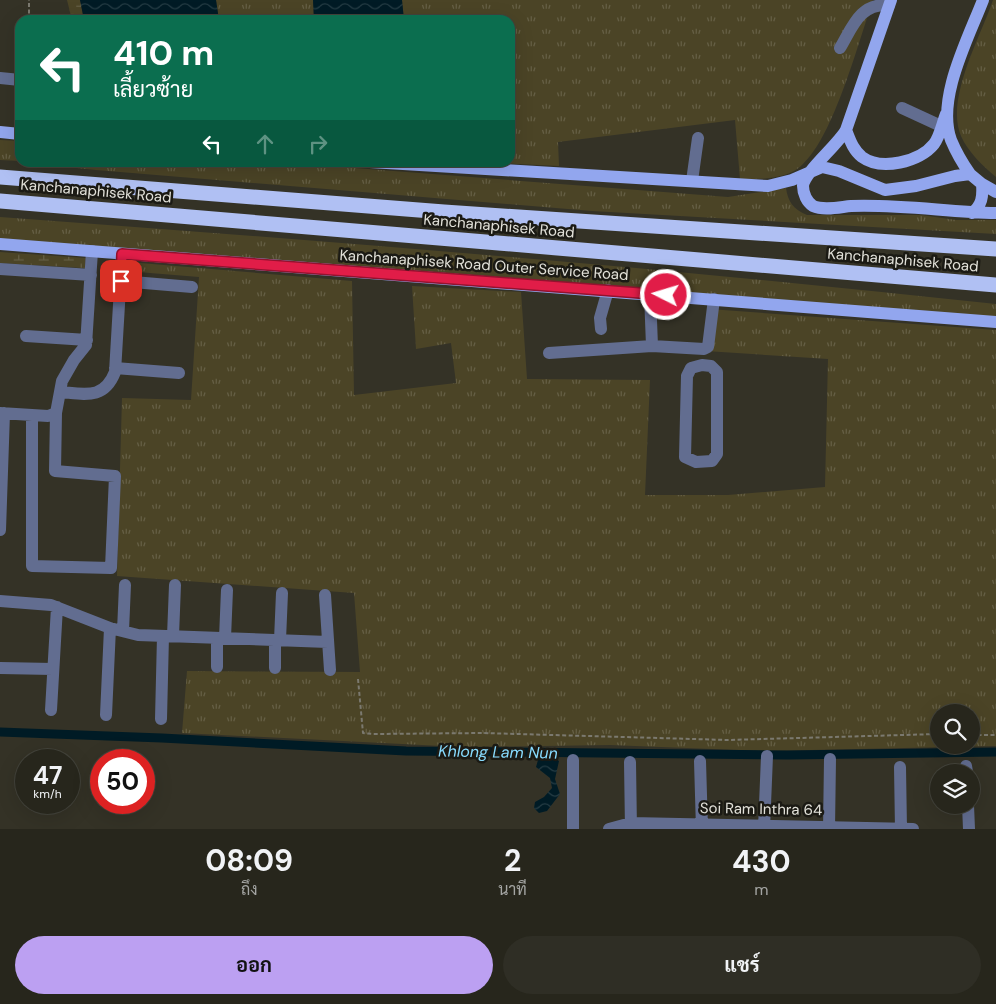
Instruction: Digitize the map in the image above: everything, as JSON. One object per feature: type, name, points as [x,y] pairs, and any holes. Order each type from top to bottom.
[{"type":"highway","name":"Kanchanaphisek Road","points":[[0,177],[454,213],[996,249]]},
{"type":"highway","name":"Kanchanaphisek Road","points":[[0,201],[996,285]]},
{"type":"main road","points":[[846,130],[852,146],[861,156],[875,163],[889,163],[919,156],[926,151],[937,140],[947,112],[956,72],[983,0]]},
{"type":"main road","points":[[890,2],[846,130],[838,143],[808,172],[803,185],[808,202],[817,207],[921,207],[950,212],[996,214]]},
{"type":"main road","points":[[947,112],[951,139],[970,174],[996,192]]},
{"type":"main road","points":[[0,132],[15,134]]},
{"type":"main road","points":[[450,167],[768,186],[792,180],[822,167],[885,190],[916,186],[970,174]]},
{"type":"main road","points":[[972,213],[979,207],[982,200],[982,184]]},
{"type":"main road","name":"Kanchanaphisek Road Outer Service Road","points":[[0,244],[608,290],[996,322]]},
{"type":"street","points":[[840,48],[865,9],[876,4],[890,2]]},
{"type":"street","points":[[0,78],[15,80]]},
{"type":"street","points":[[902,108],[942,126]]},
{"type":"street","points":[[692,182],[698,138]]},
{"type":"street","points":[[32,415],[32,566],[111,568],[115,476],[55,472],[56,413],[62,381],[74,360],[86,345],[87,340],[92,251]]},
{"type":"street","points":[[60,392],[90,395],[100,392],[110,384],[115,368],[122,254]]},
{"type":"street","points":[[0,269],[91,275]]},
{"type":"street","points":[[121,281],[192,287]]},
{"type":"street","points":[[601,329],[600,318],[608,290]]},
{"type":"street","points":[[650,294],[652,346]]},
{"type":"street","points":[[549,353],[652,346],[702,349],[708,347],[714,299]]},
{"type":"street","points":[[26,336],[87,340]]},
{"type":"street","points":[[702,349],[702,365]]},
{"type":"street","points":[[702,365],[711,366],[717,372],[717,454],[712,460],[696,462],[685,457],[687,376],[690,368],[702,365]]},
{"type":"street","points":[[115,368],[179,373]]},
{"type":"street","points":[[0,530],[2,413],[48,416],[56,413]]},
{"type":"street","points":[[161,719],[168,636],[175,584]]},
{"type":"street","points":[[123,631],[125,585]]},
{"type":"street","points":[[218,667],[227,590]]},
{"type":"street","points":[[276,668],[282,593]]},
{"type":"street","points":[[325,595],[330,670]]},
{"type":"street","points":[[0,601],[57,607],[110,628],[138,635],[328,642]]},
{"type":"street","points":[[51,710],[57,607]]},
{"type":"street","points":[[106,714],[110,628]]},
{"type":"street","points":[[0,668],[53,669]]},
{"type":"street","points":[[764,827],[767,756]]},
{"type":"street","points":[[829,828],[830,759]]},
{"type":"street","points":[[573,760],[573,829]]},
{"type":"street","points":[[700,761],[702,827]]},
{"type":"street","points":[[630,762],[631,826]]},
{"type":"street","points":[[900,767],[901,829]]},
{"type":"street","points":[[968,814],[969,829]]},
{"type":"street","name":"Soi Ram Inthra 64","points":[[609,829],[631,826],[913,829]]},
{"type":"path","points":[[28,15],[29,0]]},
{"type":"path","points":[[358,679],[363,733],[483,733],[728,740],[930,734]]},
{"type":"path","points":[[980,735],[996,735]]},
{"type":"green space","points":[[67,0],[80,0],[83,15],[71,15]]},
{"type":"green space","points":[[216,0],[313,0],[314,15],[218,15]]},
{"type":"green space","points":[[402,0],[873,0],[844,88],[835,111],[814,151],[796,170],[781,176],[764,179],[740,179],[735,120],[558,142],[559,166],[515,164],[515,15],[404,15]]},
{"type":"green space","points":[[993,0],[996,0],[996,177],[968,148],[961,136],[957,121],[961,86],[966,68]]},
{"type":"green space","points":[[0,140],[15,141],[15,161],[0,160]]},
{"type":"green space","points":[[68,167],[342,167],[728,197],[786,188],[792,204],[807,215],[921,215],[956,220],[996,220],[996,234],[592,211]]},
{"type":"green space","points":[[0,217],[498,256],[872,291],[996,304],[996,318],[0,240]]},
{"type":"green space","points":[[0,252],[86,258],[85,268],[0,263]]},
{"type":"green space","points":[[128,262],[352,281],[354,395],[456,383],[451,343],[416,349],[412,286],[521,292],[527,379],[650,380],[645,495],[728,495],[825,487],[828,359],[706,351],[709,309],[996,330],[996,746],[980,746],[980,704],[930,704],[930,747],[764,751],[610,745],[462,747],[182,733],[187,671],[360,672],[354,593],[117,576],[122,398],[191,400],[199,277],[126,271]]},
{"type":"water","points":[[80,0],[216,0],[218,15],[83,15]]},
{"type":"water","points":[[313,0],[402,0],[404,15],[314,15]]},
{"type":"water","points":[[545,757],[555,758],[559,761],[555,779],[560,794],[547,811],[539,813],[534,808],[535,802],[544,797],[552,788],[550,778],[536,767],[538,760]]},
{"type":"waterway","name":"Khlong Lam Nun","points":[[0,732],[162,738],[406,751],[788,755],[996,752]]},
{"type":"route","points":[[121,281],[122,254],[666,295]]}]
